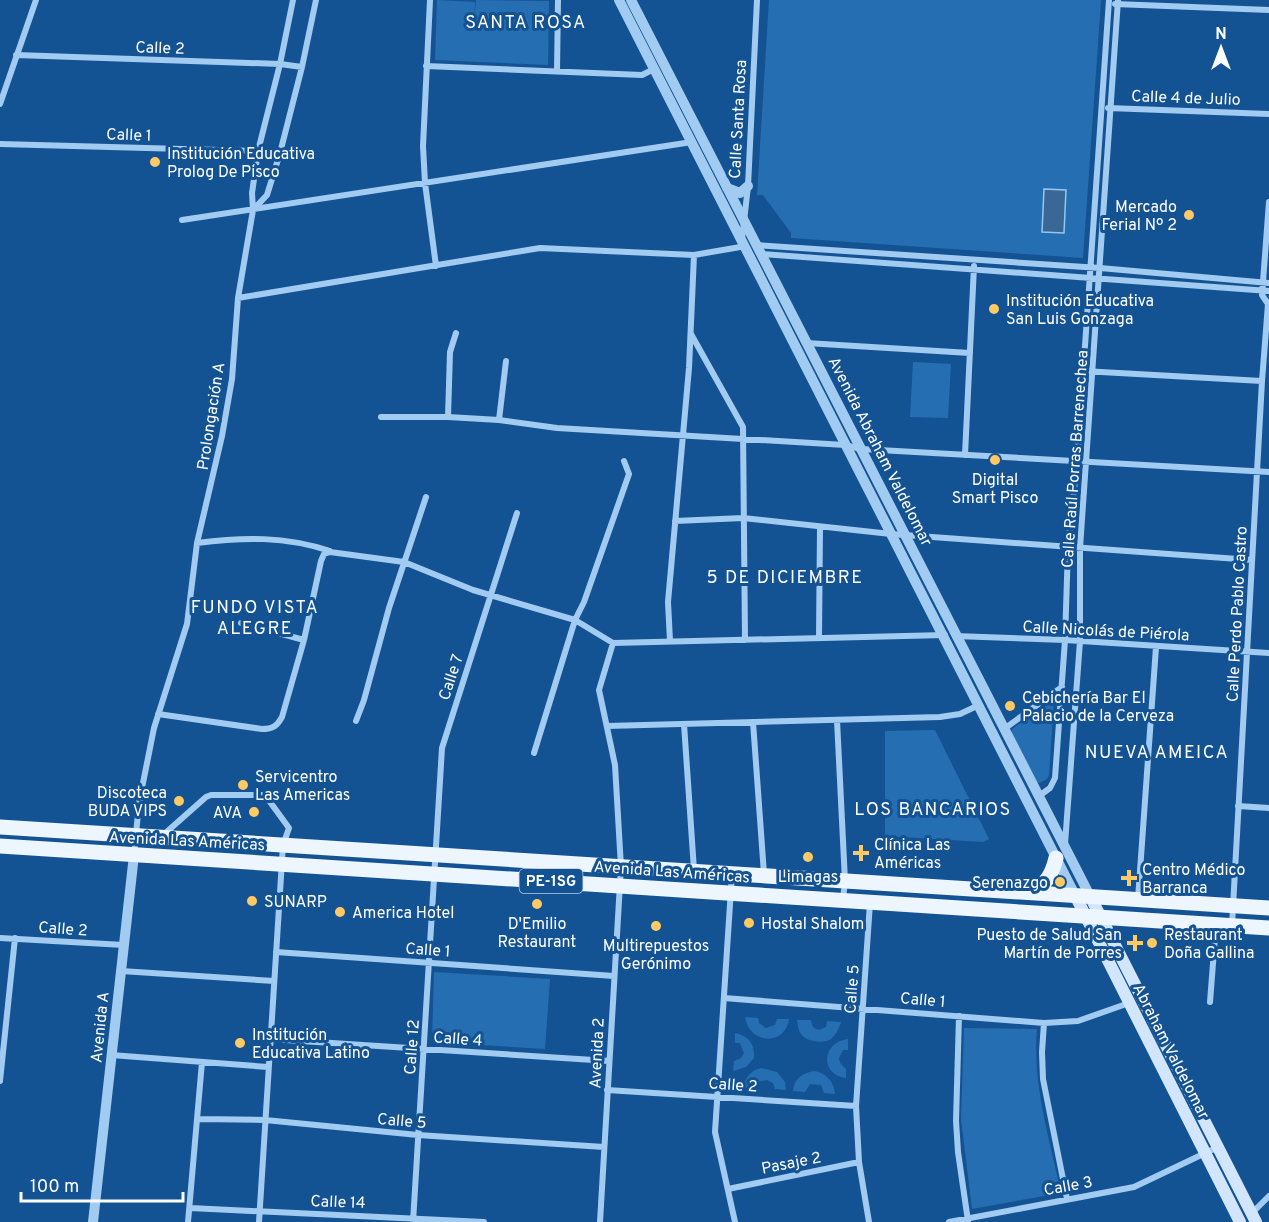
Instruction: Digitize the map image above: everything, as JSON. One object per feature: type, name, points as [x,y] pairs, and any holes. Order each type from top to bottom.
[{"type":"main road","name":"Avenida Las Américas","points":[[0,826],[1269,908]]},
{"type":"main road","name":"Avenida Las Américas","points":[[0,846],[1269,928]]},
{"type":"main road","points":[[332,867],[333,848]]},
{"type":"main road","points":[[402,871],[403,853]]},
{"type":"main road","points":[[1030,892],[1047,881],[1060,853]]},
{"type":"main road","name":"Abraham Valdelomar","points":[[1074,896],[1085,916],[1123,1005],[1155,1053],[1205,1153],[1248,1220]]},
{"type":"main road","name":"Avenida Abraham Valdelomar","points":[[1090,896],[1101,917]]},
{"type":"main road","name":"Abraham Valdelomar","points":[[1101,917],[1218,1147],[1248,1220]]},
{"type":"main road","points":[[1155,1053],[1167,1047]]},
{"type":"main road","points":[[1172,1088],[1185,1082]]},
{"type":"street","points":[[0,104],[36,0]]},
{"type":"street","name":"Prolongación A","points":[[158,714],[187,624],[197,543],[222,436],[232,379],[238,298],[253,210],[252,193],[258,151],[293,0]]},
{"type":"street","name":"Prolongación A","points":[[253,210],[267,195],[302,67],[316,0]]},
{"type":"street","points":[[430,0],[423,146],[425,183],[436,266]]},
{"type":"street","points":[[557,71],[558,0]]},
{"type":"street","name":"Avenida Abraham Valdelomar","points":[[619,0],[654,69],[744,220],[845,445],[978,706],[1060,853],[1090,896]]},
{"type":"street","name":"Avenida Abraham Valdelomar","points":[[631,0],[745,246],[861,449],[1039,796],[1074,896]]},
{"type":"street","name":"Calle Santa Rosa","points":[[745,246],[744,220],[748,186],[757,0]]},
{"type":"street","points":[[1108,2],[1269,10]]},
{"type":"street","name":"Calle Raúl Porras Barrenechea","points":[[1039,796],[1050,788],[1055,778],[1065,640],[1068,546],[1077,461],[1108,2]]},
{"type":"street","name":"Calle Raúl Porras Barrenechea","points":[[1060,853],[1080,641],[1080,548],[1118,2]]},
{"type":"street","name":"Calle 2","points":[[16,55],[280,64],[302,67]]},
{"type":"street","points":[[426,66],[642,75],[654,69]]},
{"type":"street","name":"Calle 4 de Julio","points":[[1102,107],[1269,114]]},
{"type":"street","points":[[182,220],[696,140]]},
{"type":"street","name":"Calle 1","points":[[0,144],[258,151]]},
{"type":"street","points":[[727,188],[740,193],[748,186]]},
{"type":"street","points":[[1269,202],[1266,290],[1262,295],[1269,303]]},
{"type":"street","points":[[745,246],[759,250],[1089,267],[1266,282]]},
{"type":"street","points":[[238,298],[540,248],[694,255],[745,246],[759,250],[974,269],[1266,290]]},
{"type":"street","points":[[670,641],[668,602],[684,437],[694,255]]},
{"type":"street","points":[[965,455],[975,260]]},
{"type":"street","name":"Calle Perdo Pablo Castro","points":[[1232,926],[1262,381],[1269,303]]},
{"type":"street","points":[[448,417],[450,352],[456,333]]},
{"type":"street","points":[[690,333],[743,427],[745,640]]},
{"type":"street","points":[[801,345],[970,353]]},
{"type":"street","points":[[499,420],[506,361]]},
{"type":"street","points":[[1083,371],[1262,381]]},
{"type":"street","points":[[381,417],[499,420],[557,428],[845,445],[861,449],[1269,472]]},
{"type":"street","points":[[534,753],[575,620],[584,602],[629,474],[624,461]]},
{"type":"street","points":[[356,721],[404,561],[426,497]]},
{"type":"street","name":"Calle 7","points":[[435,873],[442,748],[516,513]]},
{"type":"street","points":[[675,521],[743,518],[905,536],[1252,560]]},
{"type":"street","points":[[819,638],[820,527]]},
{"type":"street","points":[[197,543],[237,538],[304,542],[330,552],[404,561],[463,586],[575,620],[613,643]]},
{"type":"street","points":[[158,714],[270,729],[278,724],[304,640],[321,561],[324,554],[330,552]]},
{"type":"street","points":[[241,623],[304,640]]},
{"type":"street","name":"Calle Nicolás de Piérola","points":[[613,643],[942,635],[1269,653]]},
{"type":"street","name":"Avenida 2","points":[[600,1222],[621,867],[615,765],[599,690],[613,643]]},
{"type":"street","points":[[1138,899],[1156,647]]},
{"type":"street","points":[[1004,729],[1062,687]]},
{"type":"street","points":[[607,726],[951,716],[989,700]]},
{"type":"street","name":"Avenida A","points":[[93,1222],[139,803],[158,714]]},
{"type":"street","points":[[837,720],[845,881],[843,900]]},
{"type":"street","points":[[753,722],[764,876]]},
{"type":"street","points":[[684,724],[694,871]]},
{"type":"street","points":[[160,837],[211,795],[262,795],[267,797],[289,828],[283,845],[259,1222]]},
{"type":"street","points":[[1238,806],[1269,808]]},
{"type":"street","name":"Calle 12","points":[[413,1220],[435,873]]},
{"type":"street","points":[[732,873],[715,1132],[735,1222]]},
{"type":"street","name":"Calle 5","points":[[869,1222],[859,1162],[856,1106],[870,902]]},
{"type":"street","points":[[1210,1002],[1216,925]]},
{"type":"street","name":"Calle 2","points":[[0,938],[124,945]]},
{"type":"street","points":[[0,1081],[3,1024],[15,939]]},
{"type":"street","name":"Calle 1","points":[[276,952],[614,976]]},
{"type":"street","points":[[121,971],[274,981]]},
{"type":"street","name":"Calle 1","points":[[724,998],[1044,1023],[1078,1021],[1123,1005]]},
{"type":"street","points":[[959,1016],[956,1121],[968,1220]]},
{"type":"street","points":[[1044,1023],[1043,1078],[1067,1199]]},
{"type":"street","name":"Calle 4","points":[[270,1039],[609,1061]]},
{"type":"street","points":[[111,1055],[268,1067]]},
{"type":"street","points":[[188,1222],[199,1119],[202,1062]]},
{"type":"street","name":"Calle 2","points":[[607,1090],[856,1106]]},
{"type":"street","name":"Calle 5","points":[[199,1119],[265,1120],[418,1135],[604,1147]]},
{"type":"street","name":"Calle 3","points":[[949,1222],[1134,1186],[1218,1147]]},
{"type":"street","name":"Pasaje 2","points":[[728,1189],[859,1162]]},
{"type":"street","points":[[1248,1220],[1269,1196]]},
{"type":"street","name":"Calle 14","points":[[190,1208],[484,1222]]},
{"type":"shaded area","points":[[437,0],[475,2],[474,21],[476,0],[549,1],[548,65],[435,60]]},
{"type":"shaded area","points":[[769,0],[1101,0],[1083,258],[791,238],[791,233],[763,195],[757,195]]},
{"type":"shaded area","points":[[1044,189],[1066,190],[1064,233],[1042,232]]},
{"type":"shaded area","points":[[913,362],[951,364],[948,418],[910,417]]},
{"type":"shaded area","points":[[1054,699],[1049,775],[1047,779],[1039,783],[1035,781],[1011,735],[1012,729]]},
{"type":"shaded area","points":[[935,730],[989,839],[983,842],[885,836],[885,731]]},
{"type":"shaded area","points":[[434,972],[550,979],[545,1049],[432,1042]]},
{"type":"shaded area","points":[[745,1017],[758,1018],[759,1023],[766,1028],[775,1025],[777,1019],[789,1019],[781,1034],[767,1039],[753,1033]]},
{"type":"shaded area","points":[[797,1020],[811,1020],[812,1026],[818,1029],[826,1027],[827,1021],[841,1022],[833,1037],[828,1041],[820,1042],[803,1037]]},
{"type":"shaded area","points":[[964,1028],[1037,1029],[1039,1091],[1061,1193],[972,1209],[961,1119]]},
{"type":"shaded area","points":[[735,1033],[750,1041],[754,1058],[746,1067],[733,1071],[734,1061],[741,1058],[744,1053],[740,1043],[735,1043]]},
{"type":"shaded area","points":[[848,1039],[848,1050],[843,1050],[839,1058],[840,1063],[846,1069],[846,1078],[831,1071],[827,1058],[833,1046],[839,1041]]},
{"type":"shaded area","points":[[761,1068],[777,1072],[785,1082],[786,1090],[775,1089],[773,1083],[767,1080],[757,1082],[754,1088],[743,1088],[749,1075]]},
{"type":"shaded area","points":[[814,1071],[829,1078],[835,1094],[824,1093],[821,1085],[810,1084],[805,1092],[793,1091],[799,1077]]},
{"type":"place","name":"Institución Educativa Prolog De Pisco","points":[[155,162]]},
{"type":"place","name":"Mercado Ferial Nº 2","points":[[1189,215]]},
{"type":"place","name":"Institución Educativa San Luis Gonzaga","points":[[994,309]]},
{"type":"place","name":"Digital Smart Pisco","points":[[995,460]]},
{"type":"place","name":"Cebichería Bar El Palacio de la Cerveza","points":[[1010,706]]},
{"type":"place","name":"Servicentro Las Americas","points":[[243,785]]},
{"type":"place","name":"Discoteca BUDA VIPS","points":[[179,801]]},
{"type":"place","name":"AVA","points":[[254,812]]},
{"type":"place","name":"Clínica Las Américas","points":[[861,853]]},
{"type":"place","name":"Limagas","points":[[808,857]]},
{"type":"place","name":"Centro Médico Barranca","points":[[1129,878]]},
{"type":"place","name":"Serenazgo","points":[[1060,882]]},
{"type":"place","name":"SUNARP","points":[[252,901]]},
{"type":"place","name":"D'Emilio Restaurant","points":[[537,904]]},
{"type":"place","name":"America Hotel","points":[[340,912]]},
{"type":"place","name":"Hostal Shalom","points":[[749,923]]},
{"type":"place","name":"Multirepuestos Gerónimo","points":[[656,926]]},
{"type":"place","name":"Puesto de Salud San Martín de Porres","points":[[1135,943]]},
{"type":"place","name":"Restaurant Doña Gallina","points":[[1152,943]]},
{"type":"place","name":"Institución Educativa Latino","points":[[240,1043]]},
{"type":"district","name":"SANTA ROSA","points":[[526,22]]},
{"type":"district","name":"5 DE DICIEMBRE","points":[[785,577]]},
{"type":"district","name":"FUNDO VISTA ALEGRE","points":[[255,617]]},
{"type":"district","name":"NUEVA AMEICA","points":[[1157,752]]},
{"type":"district","name":"LOS BANCARIOS","points":[[933,809]]}]
